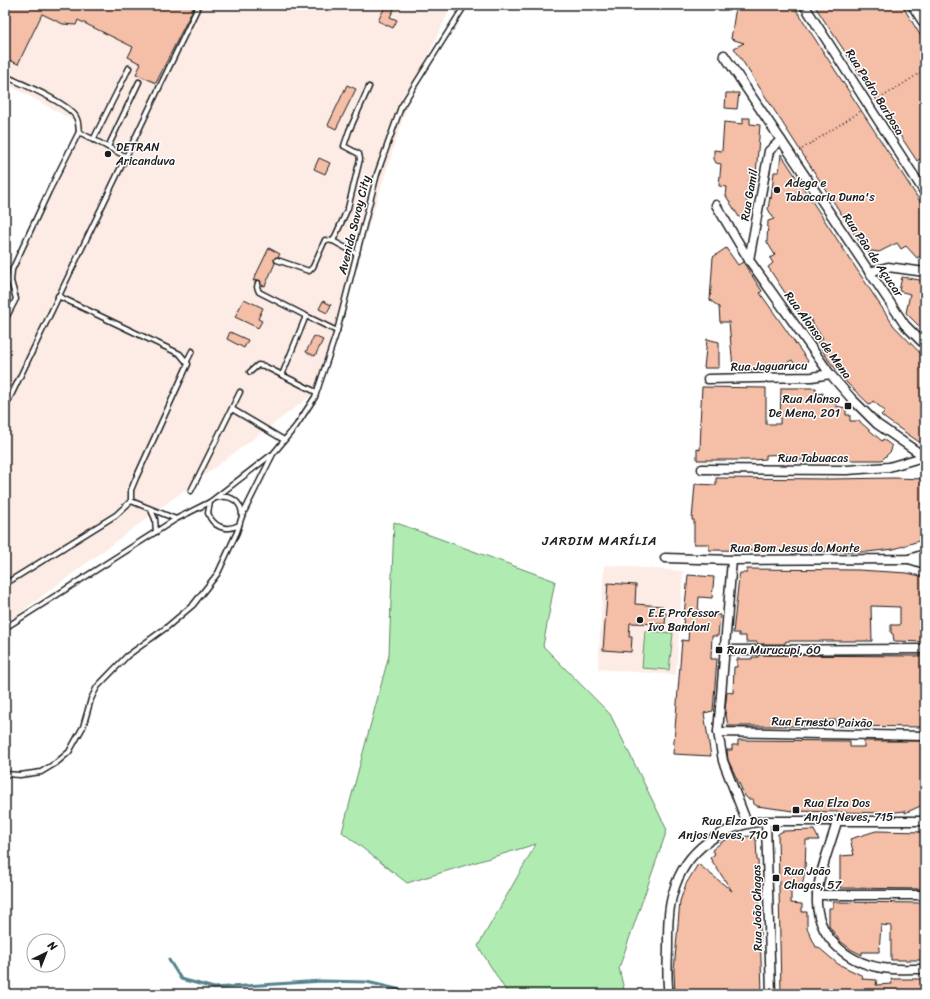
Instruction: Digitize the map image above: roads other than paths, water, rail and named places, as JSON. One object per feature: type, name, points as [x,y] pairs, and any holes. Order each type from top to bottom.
[{"type":"street","name":"Rua Pedro Barbosa","points":[[804,5],[925,193]]},
{"type":"street","points":[[912,5],[925,25]]},
{"type":"street","name":"Rua Pão de Açucar","points":[[724,55],[905,325],[925,345]]},
{"type":"street","name":"Rua Gamil","points":[[749,260],[769,151],[781,140]]},
{"type":"street","name":"Rua Alonso de Mena","points":[[716,205],[749,260],[830,374],[876,424],[924,457]]},
{"type":"street","points":[[869,272],[888,267],[925,272]]},
{"type":"street","name":"Rua Jaguarucu","points":[[708,379],[812,377],[830,374]]},
{"type":"street","name":"Rua Tabuacas","points":[[702,469],[847,470],[889,467],[924,457]]},
{"type":"street","name":"Rua Bom Jesus do Monte","points":[[665,558],[732,560],[909,560],[925,554]]},
{"type":"street","points":[[732,560],[718,732],[723,761],[747,823]]},
{"type":"street","points":[[909,560],[925,564]]},
{"type":"street","points":[[725,650],[925,649]]},
{"type":"street","name":"Rua Ernesto Paixão","points":[[718,732],[925,736]]},
{"type":"street","points":[[669,994],[668,920],[672,894],[677,882],[699,848],[711,838],[731,828],[747,823],[766,821],[836,822],[925,820]]},
{"type":"street","name":"Rua João Chagas","points":[[766,821],[771,994]]},
{"type":"street","points":[[836,822],[817,895],[817,915],[823,929],[833,943],[848,956],[863,964],[883,968],[925,969]]},
{"type":"street","points":[[817,895],[925,895]]},
{"type":"lane","points":[[5,408],[198,5]]},
{"type":"lane","name":"Avenida Savoy City","points":[[273,454],[296,426],[316,392],[337,331],[377,174],[401,107],[465,5]]},
{"type":"lane","points":[[93,140],[129,68]]},
{"type":"lane","points":[[5,76],[70,110],[77,119],[78,132],[48,191],[12,270],[11,281],[16,299],[5,320]]},
{"type":"lane","points":[[108,147],[139,82]]},
{"type":"lane","points":[[333,242],[348,208],[360,159],[359,154],[344,146],[369,87]]},
{"type":"lane","points":[[78,132],[125,156]]},
{"type":"lane","points":[[277,260],[308,271],[313,267],[325,240],[333,242],[357,254]]},
{"type":"lane","points":[[258,283],[257,287],[259,292],[337,331]]},
{"type":"lane","points":[[58,296],[180,354],[187,361]]},
{"type":"lane","points":[[282,376],[306,316]]},
{"type":"lane","points":[[5,584],[110,519],[131,501],[134,482],[182,378],[188,364],[187,361],[192,351]]},
{"type":"lane","points":[[250,372],[258,365],[264,366],[316,392]]},
{"type":"lane","points":[[191,491],[240,392]]},
{"type":"lane","points":[[232,409],[284,440]]},
{"type":"lane","points":[[239,525],[225,528],[216,525],[208,513],[212,500],[273,454]]},
{"type":"lane","points":[[5,774],[20,775],[41,772],[69,752],[83,727],[91,700],[97,687],[127,656],[167,627],[201,596],[218,573],[242,516],[273,454]]},
{"type":"lane","points":[[5,628],[176,519],[212,500],[222,496],[234,499],[241,508],[242,516]]},
{"type":"lane","points":[[131,501],[176,519]]},
{"type":"lane","points":[[151,510],[155,519],[156,532]]},
{"type":"waterway","points":[[169,960],[181,979],[214,988],[322,981],[367,982],[401,990],[405,994]]},
{"type":"place","name":"DETRAN Aricanduva","points":[[108,154]]},
{"type":"place","name":"Adega e Tabacaria Duna's","points":[[777,190]]},
{"type":"place","name":"Rua Alonso De Mena, 201","points":[[848,406]]},
{"type":"place","name":"E.E Professor Ivo Bandoni","points":[[640,620]]},
{"type":"place","name":"Rua Murucupi, 60","points":[[719,650]]},
{"type":"place","name":"Rua Elza Dos Anjos Neves, 715","points":[[796,810]]},
{"type":"place","name":"Rua Elza Dos Anjos Neves, 710","points":[[776,828]]},
{"type":"place","name":"Rua João Chagas, 57","points":[[776,878]]},
{"type":"district","name":"JARDIM MARÍLIA","points":[[600,540]]}]
